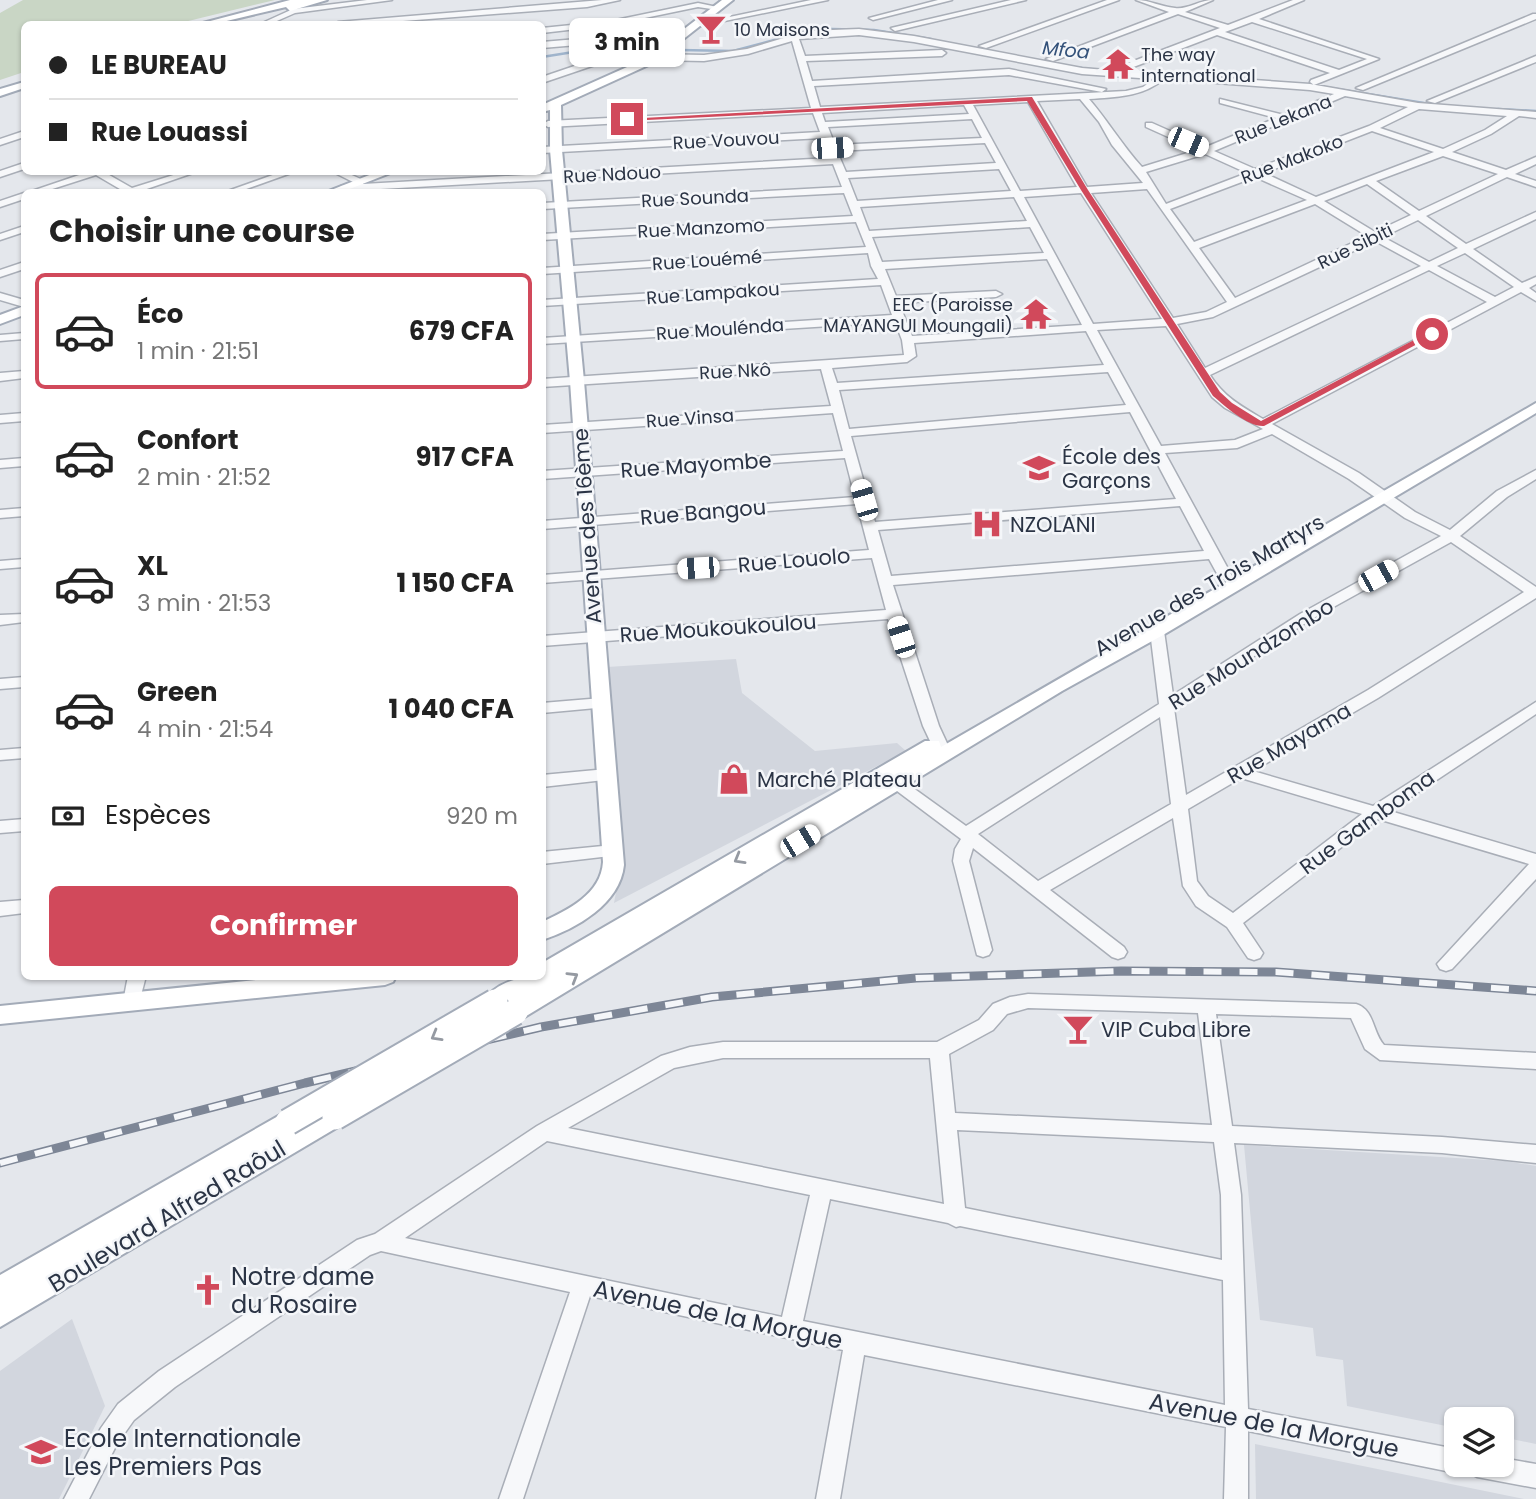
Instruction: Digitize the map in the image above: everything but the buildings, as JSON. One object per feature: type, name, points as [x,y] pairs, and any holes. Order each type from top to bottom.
[{"type":"main road","points":[[216,21],[302,0]]},
{"type":"main road","points":[[237,21],[323,0]]},
{"type":"main road","points":[[546,107],[624,74],[654,57],[728,0]]},
{"type":"main road","points":[[0,87],[21,80]]},
{"type":"main road","points":[[0,93],[21,86]]},
{"type":"main road","name":"Avenue des 16ème","points":[[551,928],[593,902],[603,891],[612,874],[613,851],[578,380],[558,177],[549,150],[555,104]]},
{"type":"main road","points":[[342,189],[379,175]]},
{"type":"main road","points":[[0,320],[21,311]]},
{"type":"main road","name":"Avenue des Trois Martyrs","points":[[941,748],[1157,631],[1536,396]]},
{"type":"main road","name":"Avenue des Trois Martyrs","points":[[889,779],[1225,576],[1381,494],[1536,407]]},
{"type":"main road","points":[[546,972],[889,779]]},
{"type":"main road","points":[[0,1289],[288,1122],[505,1007],[889,779]]},
{"type":"main road","points":[[0,1015],[347,980]]},
{"type":"main road","points":[[505,1007],[534,980]]},
{"type":"main road","name":"Boulevard Alfred Raôul","points":[[0,1315],[335,1117],[505,1007]]},
{"type":"street","points":[[271,21],[293,11],[388,0]]},
{"type":"street","points":[[377,21],[587,5],[616,0]]},
{"type":"street","points":[[700,23],[824,0]]},
{"type":"street","points":[[873,18],[948,0]]},
{"type":"street","points":[[895,29],[1022,0]]},
{"type":"street","points":[[983,46],[1115,0]]},
{"type":"street","points":[[1140,0],[1229,28]]},
{"type":"street","points":[[1050,59],[1209,0]]},
{"type":"street","points":[[1121,69],[1300,0]]},
{"type":"street","points":[[546,31],[611,23],[698,5],[718,8]]},
{"type":"street","points":[[1360,88],[1536,16]]},
{"type":"street","points":[[1252,19],[1376,59],[1314,82]]},
{"type":"street","points":[[546,45],[639,37],[687,48],[728,46],[803,28],[851,26],[895,29],[1050,59],[1121,69],[1314,82],[1432,101],[1536,107]]},
{"type":"street","points":[[654,57],[723,55],[818,32],[859,32],[942,49],[1082,71],[1310,88],[1418,106],[1536,115]]},
{"type":"street","points":[[1217,32],[1337,72]]},
{"type":"street","points":[[795,38],[816,110],[844,175],[876,266],[908,340],[1170,322]]},
{"type":"street","points":[[802,59],[942,49]]},
{"type":"street","points":[[942,49],[947,77]]},
{"type":"street","points":[[1432,101],[1536,60]]},
{"type":"street","points":[[546,79],[595,62]]},
{"type":"street","points":[[809,84],[1014,72],[1126,94]]},
{"type":"street","points":[[551,124],[1126,94],[1146,89],[1161,78]]},
{"type":"street","name":"Rue Lekana","points":[[1140,170],[1207,150],[1346,93]]},
{"type":"street","points":[[1082,96],[1103,121],[1115,143],[1140,170],[1164,208],[1234,304]]},
{"type":"street","points":[[1030,99],[1084,190],[1216,394],[1229,405],[1381,494],[1410,515],[1451,536],[1535,592]]},
{"type":"street","points":[[1223,101],[1283,117]]},
{"type":"street","points":[[967,102],[1225,576]]},
{"type":"street","name":"Rue Makoko","points":[[1164,208],[1372,128],[1418,106]]},
{"type":"street","points":[[1194,246],[1444,152],[1488,132],[1516,114]]},
{"type":"street","name":"Rue Vouvou","points":[[549,150],[974,116]]},
{"type":"street","points":[[1149,125],[1258,172],[1317,201],[1428,267],[1494,301]]},
{"type":"street","points":[[1372,128],[1536,184]]},
{"type":"street","points":[[0,142],[21,136]]},
{"type":"street","points":[[832,148],[989,140]]},
{"type":"street","name":"Rue Sibiti","points":[[1170,322],[1209,315],[1234,304],[1536,160]]},
{"type":"street","name":"Rue Ndouo","points":[[345,188],[837,161]]},
{"type":"street","points":[[844,175],[1003,166]]},
{"type":"street","points":[[0,174],[21,167]]},
{"type":"street","points":[[43,189],[88,175]]},
{"type":"street","points":[[102,175],[126,189]]},
{"type":"street","points":[[140,189],[182,175]]},
{"type":"street","points":[[248,175],[260,182]]},
{"type":"street","points":[[239,189],[280,175]]},
{"type":"street","points":[[344,175],[359,183]]},
{"type":"street","points":[[1369,181],[1536,298]]},
{"type":"street","points":[[854,204],[1149,186]]},
{"type":"street","name":"Rue Sounda","points":[[546,206],[848,190]]},
{"type":"street","points":[[0,204],[21,197]]},
{"type":"street","points":[[1202,374],[1536,215]]},
{"type":"street","name":"Rue Manzomo","points":[[546,237],[860,219]]},
{"type":"street","points":[[865,234],[1034,224]]},
{"type":"street","points":[[0,237],[21,230]]},
{"type":"street","name":"Rue Louémé","points":[[546,271],[871,250]]},
{"type":"street","points":[[876,266],[1051,256]]},
{"type":"street","points":[[0,274],[21,266]]},
{"type":"street","points":[[1157,450],[1237,444],[1536,280]]},
{"type":"street","name":"Rue Lampakou","points":[[546,303],[883,282]]},
{"type":"street","points":[[890,300],[996,294]]},
{"type":"street","points":[[0,296],[21,303]]},
{"type":"street","name":"Rue Moulénda","points":[[546,341],[898,318]]},
{"type":"street","points":[[0,338],[21,336]]},
{"type":"street","name":"Rue Nkô","points":[[546,383],[903,360],[910,356],[908,340]]},
{"type":"street","points":[[826,366],[894,614],[941,748]]},
{"type":"street","points":[[833,387],[1112,368]]},
{"type":"street","points":[[0,376],[21,375]]},
{"type":"street","points":[[844,433],[1133,408]]},
{"type":"street","name":"Rue Vinsa","points":[[546,429],[838,409]]},
{"type":"street","points":[[0,419],[21,417]]},
{"type":"street","name":"Rue Mayombe","points":[[546,475],[850,454]]},
{"type":"street","points":[[0,464],[21,462]]},
{"type":"street","name":"Rue Moundzombo","points":[[968,836],[1305,617],[1451,536],[1502,494],[1536,474]]},
{"type":"street","name":"Rue Bangou","points":[[546,525],[864,500]]},
{"type":"street","name":"Rue Louolo","points":[[871,526],[1185,502]]},
{"type":"street","points":[[0,514],[21,512]]},
{"type":"street","name":"Rue Louolo","points":[[546,579],[878,553]]},
{"type":"street","points":[[885,581],[1214,554]]},
{"type":"street","points":[[0,565],[21,563]]},
{"type":"street","name":"Rue Mayama","points":[[1038,889],[1440,654],[1535,592]]},
{"type":"street","name":"Rue Moukoukoulou","points":[[546,641],[894,614]]},
{"type":"street","points":[[0,620],[21,618]]},
{"type":"street","points":[[1157,631],[1169,705],[1189,882],[1202,901],[1233,922],[1254,953]]},
{"type":"street","points":[[0,684],[21,682]]},
{"type":"street","points":[[546,708],[601,703]]},
{"type":"street","name":"Rue Gamboma","points":[[1233,922],[1375,813],[1536,707]]},
{"type":"street","points":[[0,755],[21,753]]},
{"type":"street","points":[[1238,772],[1536,860]]},
{"type":"street","points":[[546,780],[607,775]]},
{"type":"street","points":[[889,779],[968,836],[1118,952]]},
{"type":"street","points":[[0,827],[21,825]]},
{"type":"street","points":[[968,836],[961,861],[983,950]]},
{"type":"street","points":[[546,858],[613,851]]},
{"type":"street","points":[[1446,964],[1536,868]]},
{"type":"street","points":[[0,909],[21,907]]},
{"type":"street","points":[[132,1002],[136,980]]},
{"type":"street","points":[[76,1499],[109,1436],[127,1412],[167,1379],[364,1247],[381,1242],[544,1132],[668,1062],[690,1055],[723,1050],[939,1050],[986,1025],[1000,1009],[1010,1004],[1028,1002],[1356,1011],[1361,1015],[1372,1046],[1380,1052],[1536,1061]]},
{"type":"street","points":[[1206,1006],[1231,1195],[1237,1419],[1236,1499]]},
{"type":"street","points":[[939,1050],[956,1217]]},
{"type":"street","points":[[948,1121],[1442,1145],[1536,1154]]},
{"type":"street","points":[[544,1132],[1233,1272]]},
{"type":"street","points":[[790,1329],[822,1189]]},
{"type":"street","name":"Avenue de la Morgue","points":[[381,1242],[855,1343],[1444,1459]]},
{"type":"street","points":[[511,1499],[583,1286]]},
{"type":"street","points":[[828,1499],[855,1343]]},
{"type":"street","points":[[1514,1472],[1536,1476]]},
{"type":"shaded area","name":"Marché Plateau","points":[[736,659],[742,693],[815,751],[897,743],[906,751],[614,903],[620,871],[607,667]]},
{"type":"shaded area","points":[[1244,1145],[1505,1161],[1536,1166],[1536,1444],[1514,1439],[1514,1407],[1444,1407],[1444,1426],[1347,1406],[1343,1360],[1316,1356],[1313,1328],[1260,1320]]},
{"type":"shaded area","name":"Ecole Internationale Les Premiers Pas","points":[[72,1319],[105,1406],[59,1499],[0,1499],[0,1371]]},
{"type":"shaded area","points":[[1255,1444],[1524,1499],[1256,1499]]},
{"type":"green space","points":[[23,0],[275,0],[188,21],[21,21],[21,73],[0,80],[0,13]]},
{"type":"waterway","name":"Mfoa","points":[[680,50],[733,51],[800,33],[832,29],[874,30],[931,39]]},
{"type":"waterway","name":"Mfoa","points":[[546,56],[605,47],[649,44]]},
{"type":"waterway","name":"Mfoa","points":[[1073,67],[1099,70]]},
{"type":"waterway","name":"Mfoa","points":[[1251,80],[1302,84]]},
{"type":"waterway","name":"Mfoa","points":[[1331,88],[1430,104]]},
{"type":"waterway","name":"Mfoa","points":[[1498,109],[1536,111]]},
{"type":"railway","points":[[0,1163],[305,1083],[541,1027],[712,997],[916,978],[1121,971],[1276,972],[1536,991]]},
{"type":"place","name":"10 Maisons","points":[[711,29]]},
{"type":"place","name":"The way international","points":[[1118,64]]},
{"type":"place","name":"EEC (Paroisse MAYANGUI Moungali)","points":[[1036,314]]},
{"type":"place","name":"École des Garçons","points":[[1039,468]]},
{"type":"place","name":"NZOLANI","points":[[987,524]]},
{"type":"place","name":"Marché Plateau","points":[[734,779]]},
{"type":"place","name":"VIP Cuba Libre","points":[[1078,1029]]},
{"type":"place","name":"Notre dame du Rosaire","points":[[208,1290]]},
{"type":"place","name":"Ecole Internationale Les Premiers Pas","points":[[41,1452]]},
{"type":"route","points":[[627,119],[1030,99],[1124,254],[1216,394],[1261,425],[1432,334]]}]
